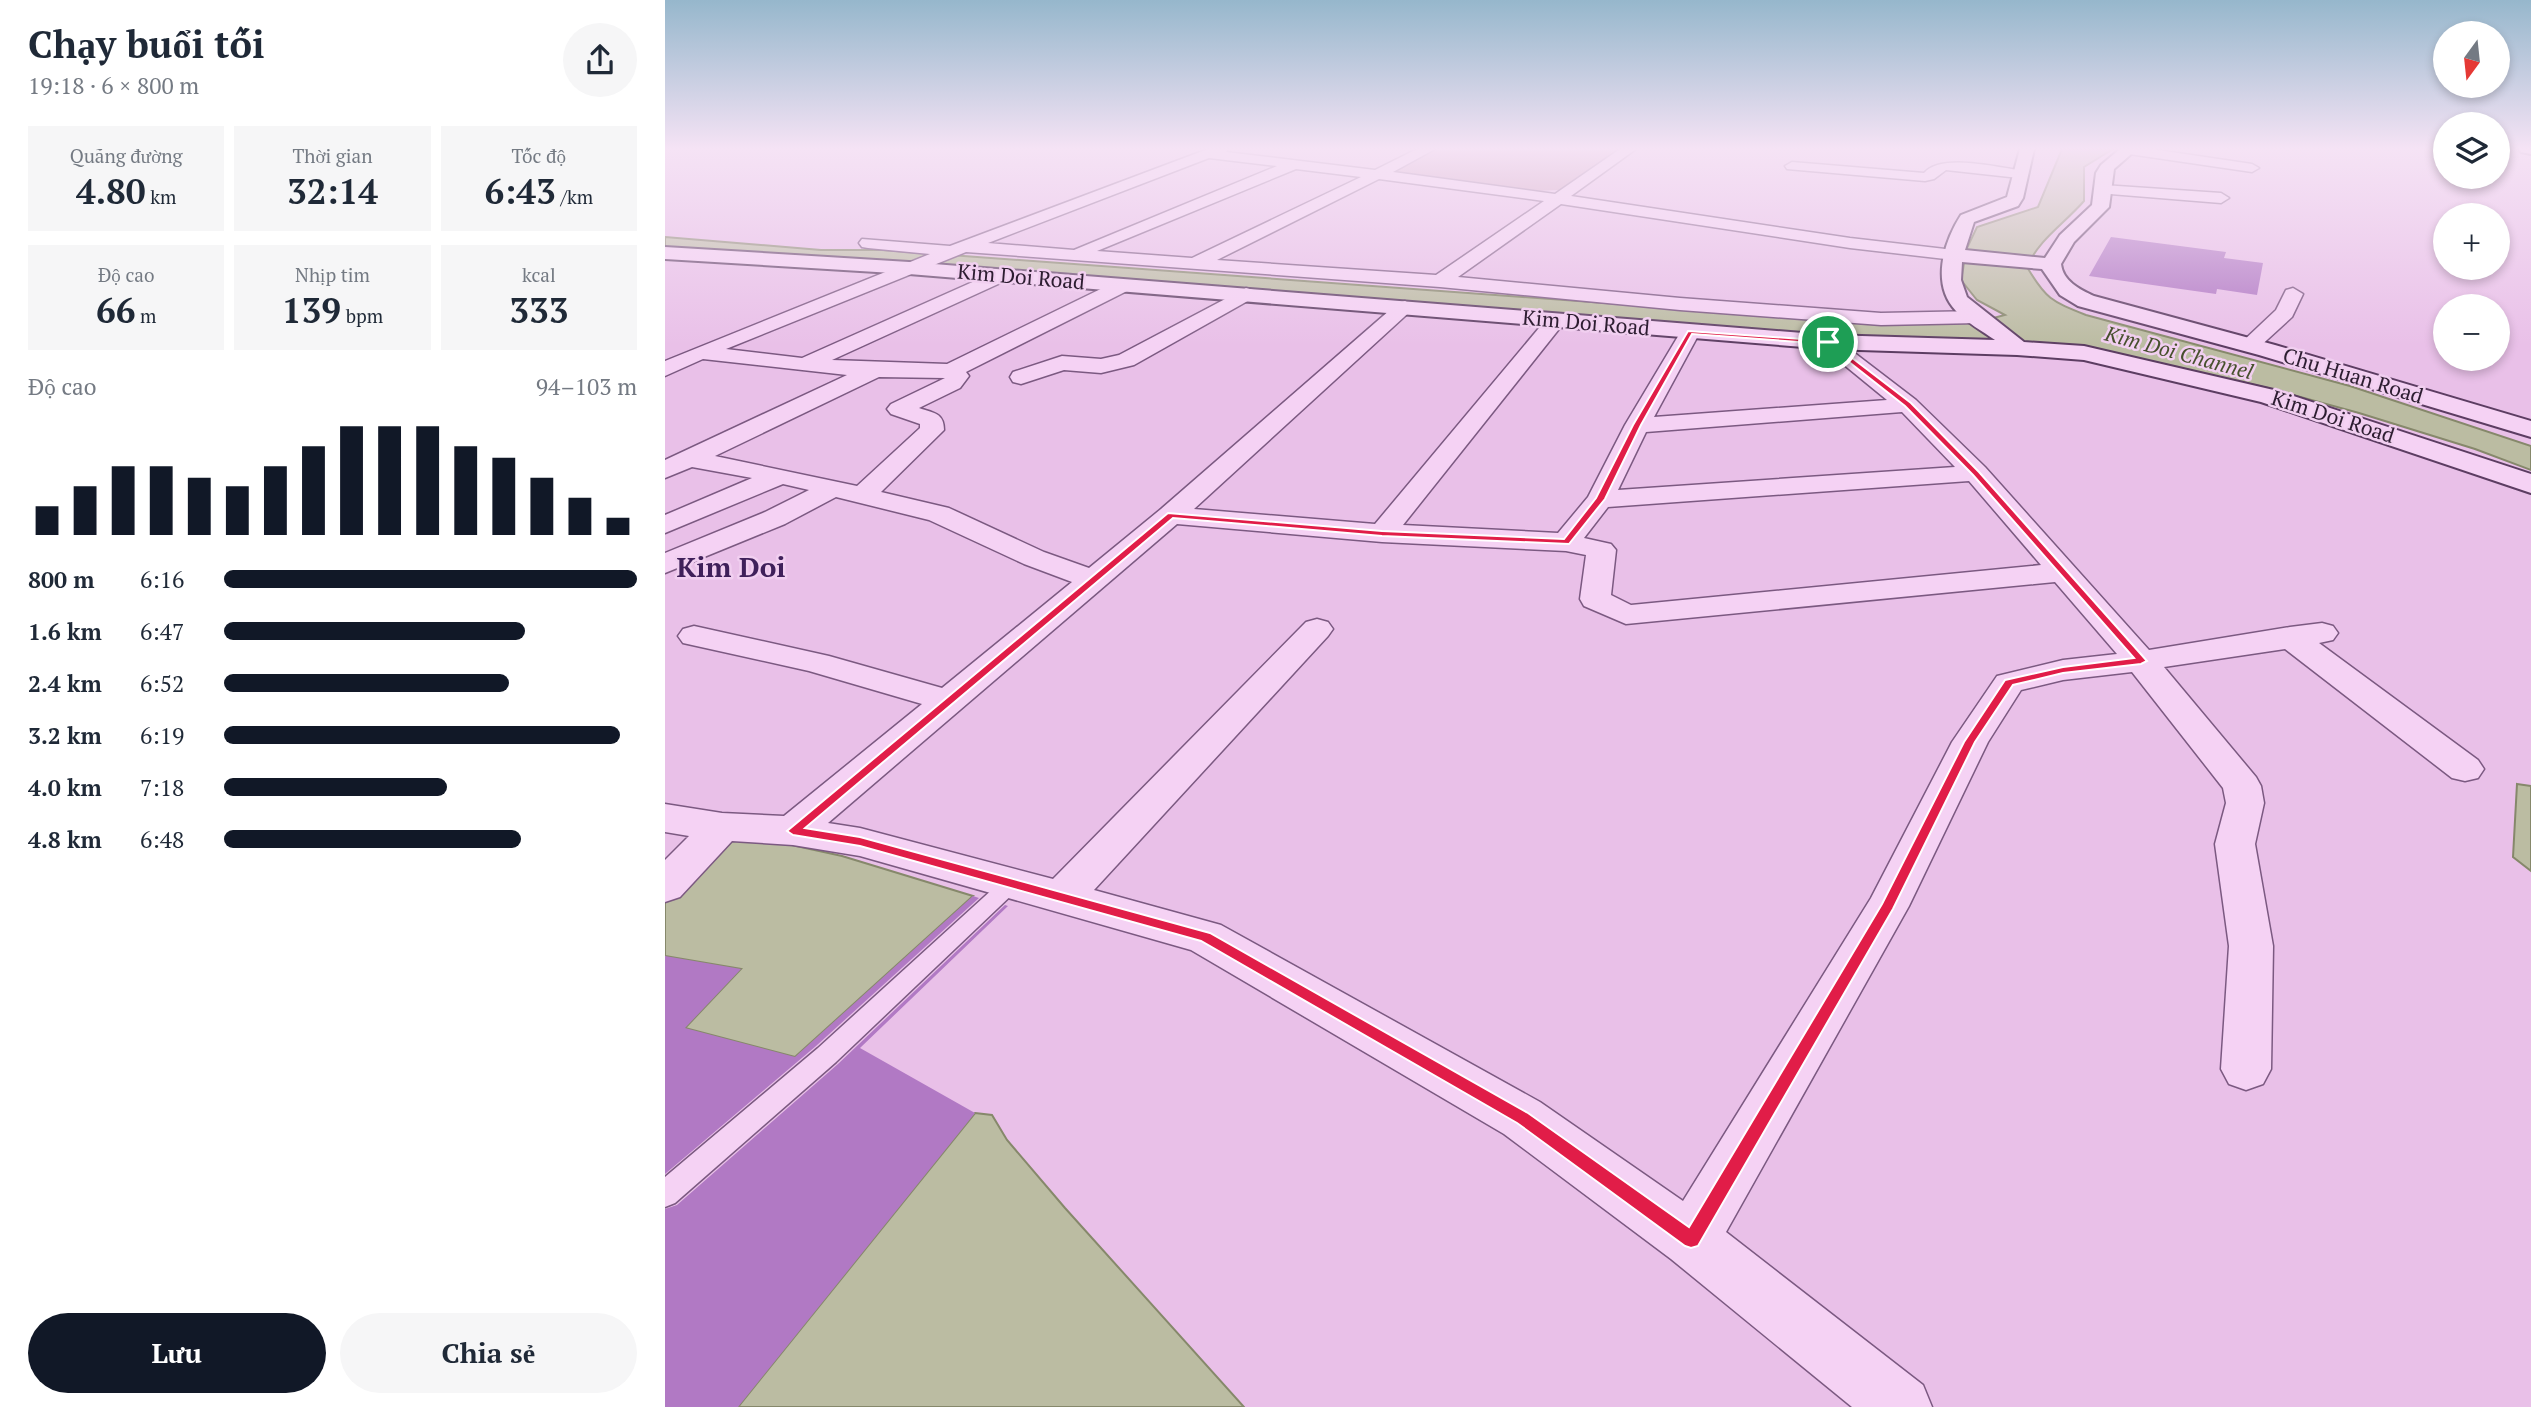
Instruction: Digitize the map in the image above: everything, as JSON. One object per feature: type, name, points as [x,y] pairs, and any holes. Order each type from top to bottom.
[{"type":"street","points":[[665,369],[700,352],[1049,215]]},
{"type":"street","points":[[1076,253],[1171,215]]},
{"type":"street","points":[[1198,262],[1291,215]]},
{"type":"street","points":[[1440,281],[1534,215]]},
{"type":"street","points":[[1666,215],[1850,243],[2051,264],[2067,239],[2092,215]]},
{"type":"street","points":[[1978,215],[1967,219],[1959,234],[1952,280],[1957,299],[2015,346]]},
{"type":"street","points":[[868,243],[954,251],[1076,253],[1198,262],[1881,319],[1978,317]]},
{"type":"street","name":"Kim Doi Road","points":[[669,255],[914,266],[1001,276],[1690,332],[1828,342],[2015,346],[2084,354],[2218,382],[2365,426],[2531,484]]},
{"type":"street","name":"Chu Huan Road","points":[[2051,264],[2052,272],[2067,291],[2086,301],[2531,429]]},
{"type":"street","points":[[804,365],[1001,276]]},
{"type":"street","points":[[700,352],[804,365],[874,370],[951,371],[1122,286]]},
{"type":"street","points":[[1021,377],[1062,363],[1101,366],[1126,360],[1246,295]]},
{"type":"street","points":[[2249,346],[2285,313],[2293,295]]},
{"type":"street","points":[[793,831],[1171,515],[1405,307]]},
{"type":"street","points":[[1382,533],[1556,320]]},
{"type":"street","points":[[1566,542],[1600,499],[1637,425],[1690,332]]},
{"type":"street","points":[[1828,342],[1908,405],[1976,473],[2141,661],[2242,786],[2245,803],[2235,844],[2251,946],[2246,1069]]},
{"type":"street","points":[[665,470],[874,370]]},
{"type":"street","points":[[862,495],[932,430],[932,420],[899,409],[952,383],[958,376],[951,371]]},
{"type":"street","points":[[1637,425],[1908,405]]},
{"type":"street","points":[[691,459],[780,475],[939,514],[1034,558],[1094,580]]},
{"type":"street","points":[[1600,499],[1976,473]]},
{"type":"street","points":[[665,525],[780,475]]},
{"type":"street","points":[[665,564],[775,518],[831,489]]},
{"type":"street","points":[[1171,515],[1382,533],[1566,542],[1601,550],[1595,599],[1626,615],[2065,572]]},
{"type":"street","points":[[1063,896],[1317,629]]},
{"type":"street","points":[[1691,1240],[1888,906],[1970,742],[2009,682],[2063,670],[2141,661],[2306,635],[2465,769]]},
{"type":"street","points":[[694,636],[817,663],[948,701]]},
{"type":"street","points":[[665,818],[722,827],[793,831],[860,842],[1205,937],[1523,1118],[1691,1240],[1901,1407]]},
{"type":"street","points":[[665,886],[722,827]]},
{"type":"lane","points":[[665,1194],[827,1055],[1013,882]]},
{"type":"water","name":"Kim Doi Channel","points":[[2015,215],[2070,215],[2038,248],[2027,267],[2045,293],[2065,306],[2086,315],[2350,386],[2531,446],[2531,470],[2475,449],[2268,388],[2118,355],[2037,342],[1986,344],[1836,337],[665,247],[665,237],[821,250],[882,250],[1809,318],[1974,323],[2005,315],[1977,300],[1961,280],[1967,248],[1977,227]]},
{"type":"water","points":[[2517,784],[2531,786],[2531,871],[2513,857]]},
{"type":"water","points":[[692,835],[787,844],[842,856],[973,896],[795,1057],[685,1028],[741,969],[665,956],[665,862]]},
{"type":"water","points":[[975,1113],[992,1115],[1007,1140],[1065,1208],[1244,1407],[738,1407]]},
{"type":"building","points":[[2111,237],[2226,252],[2224,258],[2263,263],[2257,295],[2217,289],[2216,294],[2089,276]]},
{"type":"building","points":[[973,896],[979,898],[816,1046],[665,1174],[665,956],[741,969],[685,1028],[795,1057]]},
{"type":"building","points":[[1005,905],[1008,906],[860,1048],[975,1113],[738,1407],[665,1407],[665,1209],[677,1205],[838,1064]]},
{"type":"district","name":"Kim Doi","points":[[731,567]]},
{"type":"route","points":[[1690,332],[1828,342],[1908,405],[1976,473],[2141,661],[2063,670],[2009,682],[1970,742],[1888,906],[1691,1240],[1523,1118],[1205,937],[860,842],[793,831],[1171,515],[1382,533],[1566,542],[1600,499],[1637,425],[1690,332]]}]
